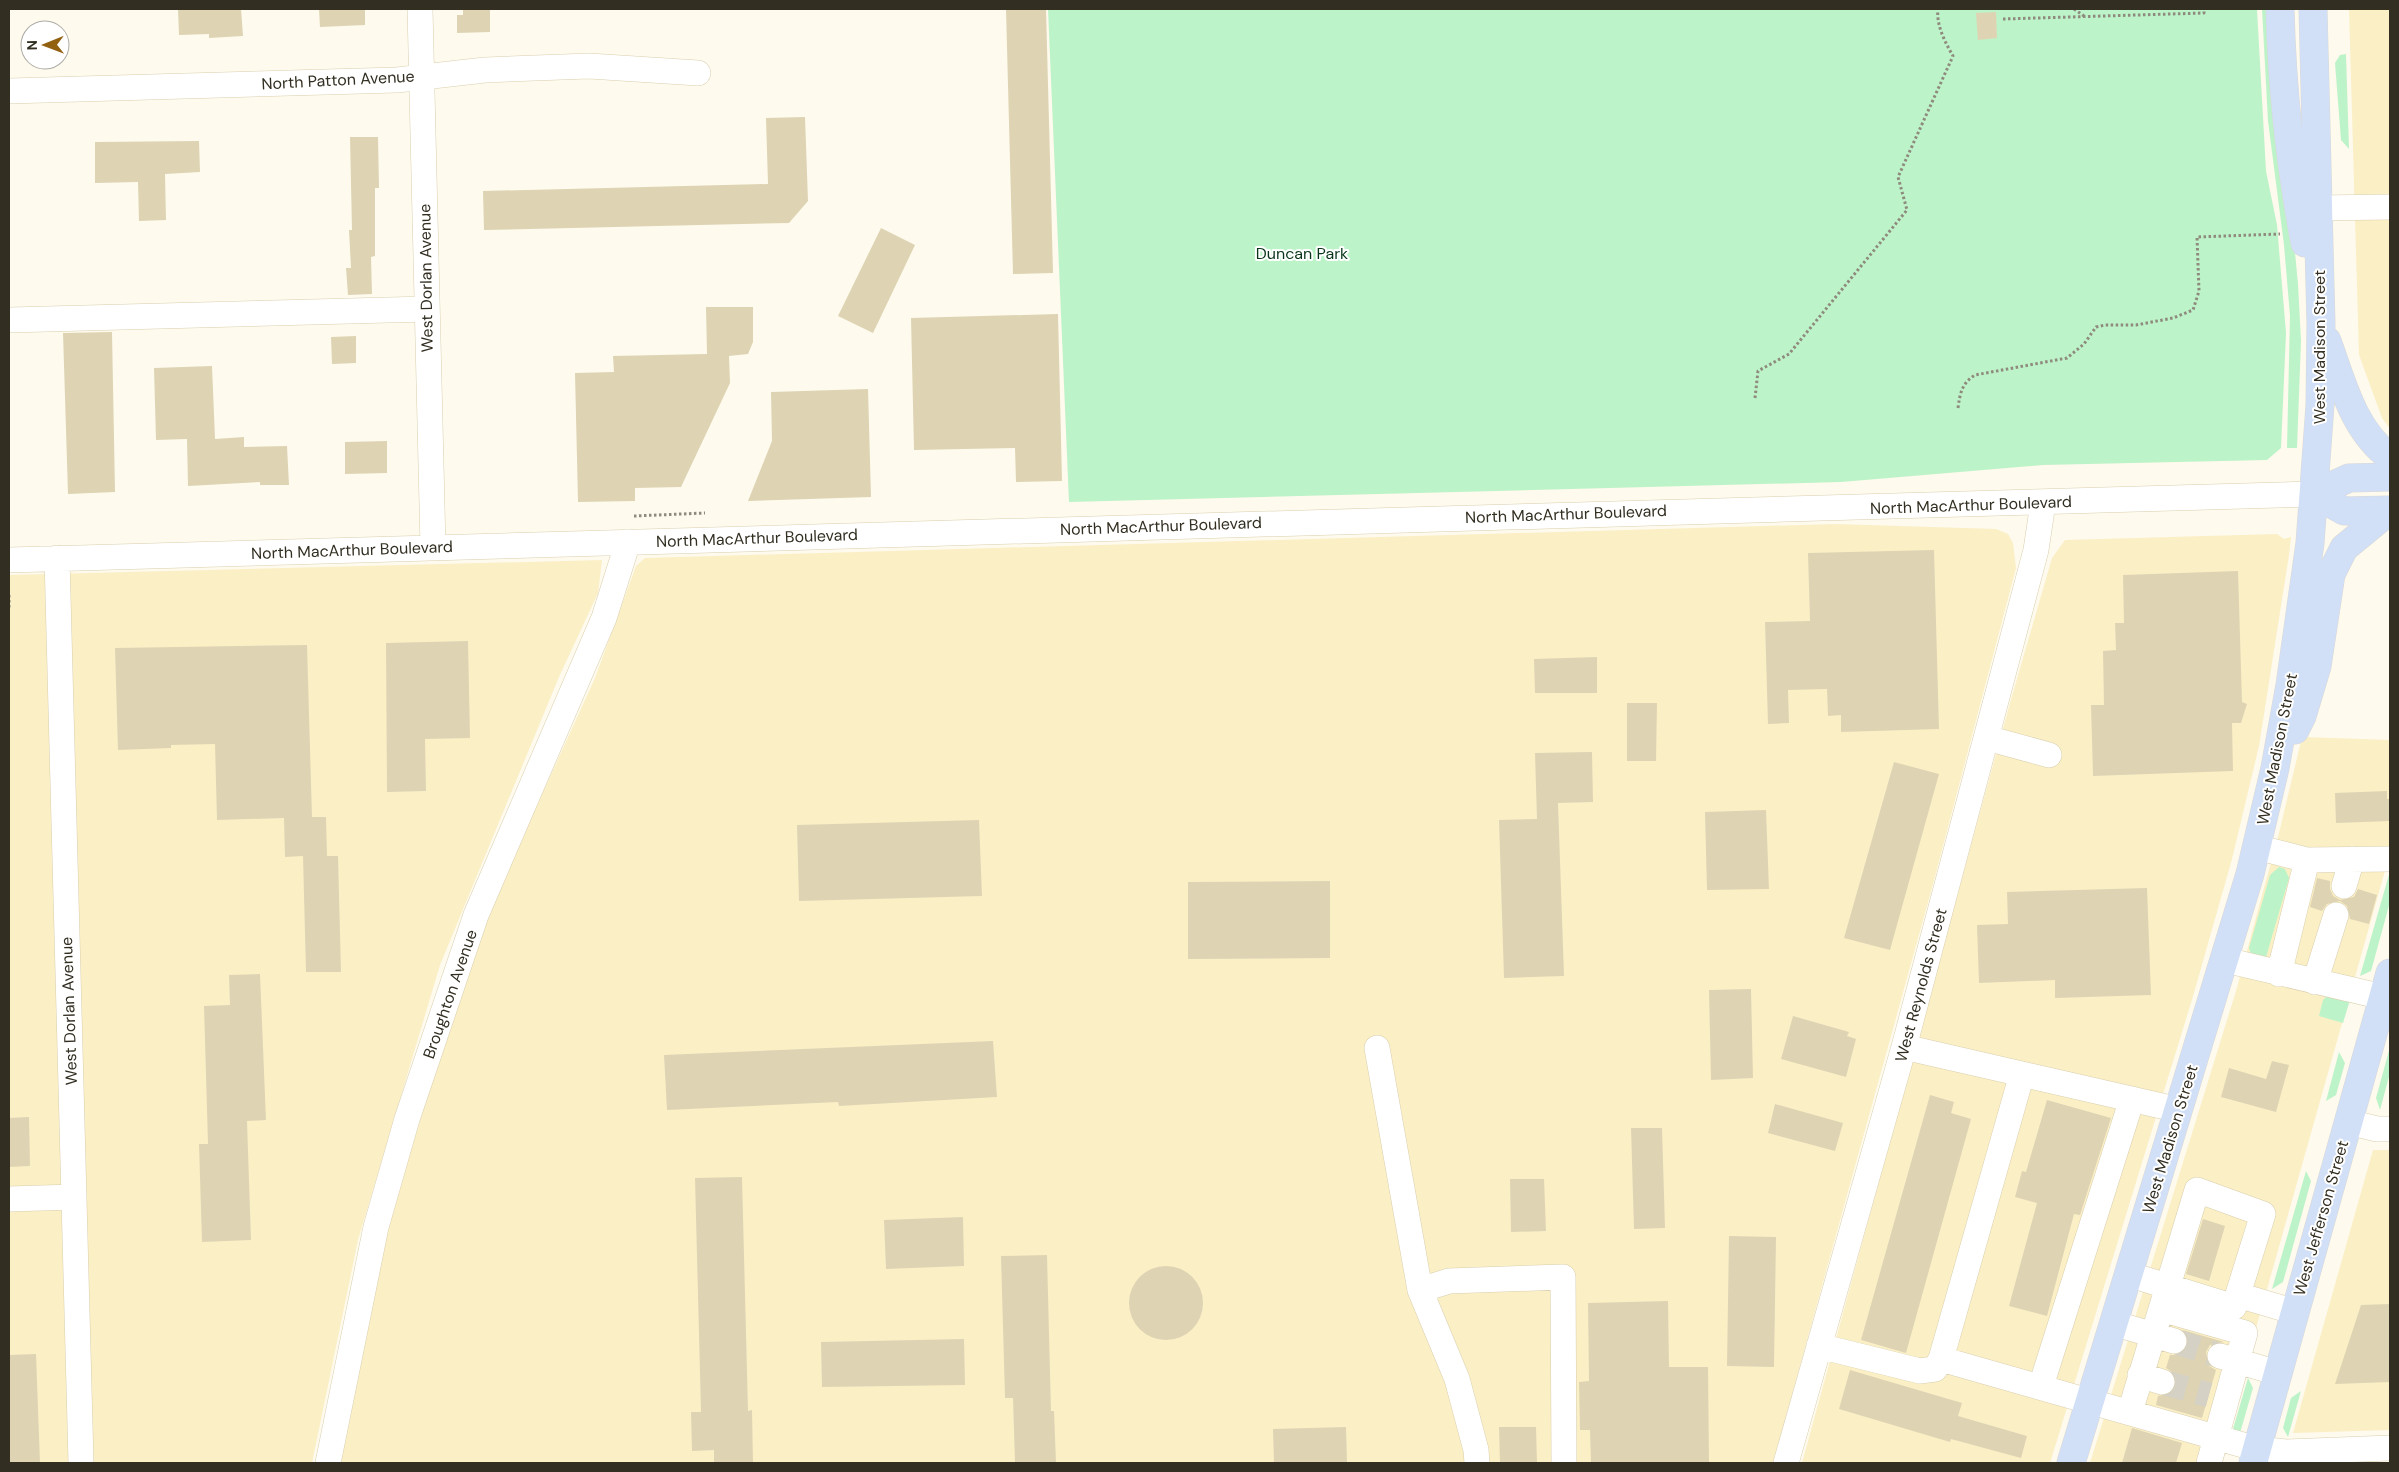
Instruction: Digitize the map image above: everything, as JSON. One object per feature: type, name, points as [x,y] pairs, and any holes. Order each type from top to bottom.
[{"type":"main road","points":[[2280,9],[2285,114],[2293,180],[2321,324],[2357,419],[2375,446],[2390,457]]},
{"type":"main road","name":"West Madison Street","points":[[2071,1463],[2225,960],[2256,847],[2275,768],[2301,618],[2319,424],[2321,324],[2313,9]]},
{"type":"main road","name":"North MacArthur Boulevard","points":[[2314,494],[2350,478],[2390,477]]},
{"type":"main road","points":[[2314,494],[2344,511],[2390,510]]},
{"type":"main road","points":[[2275,768],[2302,716],[2317,666],[2331,574],[2344,548],[2390,510]]},
{"type":"main road","name":"West Jefferson Street","points":[[2255,1456],[2387,985]]},
{"type":"street","name":"West Dorlan Avenue","points":[[420,9],[433,547]]},
{"type":"street","name":"North Patton Avenue","points":[[9,91],[397,80],[485,70],[589,66],[698,73]]},
{"type":"street","points":[[2317,208],[2390,207]]},
{"type":"street","points":[[9,320],[427,308]]},
{"type":"street","name":"North MacArthur Boulevard","points":[[9,560],[2314,494]]},
{"type":"street","name":"West Reynolds Street","points":[[1786,1463],[1904,1047],[1987,738],[2036,550],[2042,503]]},
{"type":"street","name":"Broughton Avenue","points":[[328,1463],[376,1227],[407,1119],[476,915],[604,618],[628,542]]},
{"type":"street","name":"West Dorlan Avenue","points":[[57,558],[81,1463]]},
{"type":"street","points":[[1987,738],[2049,755]]},
{"type":"street","points":[[2256,847],[2307,860],[2390,858]]},
{"type":"street","points":[[2344,886],[2352,859]]},
{"type":"street","points":[[2279,974],[2307,860]]},
{"type":"street","points":[[2315,982],[2336,914]]},
{"type":"street","points":[[2225,960],[2315,982],[2387,985]]},
{"type":"street","points":[[1904,1047],[2179,1110]]},
{"type":"street","points":[[1377,1048],[1420,1290],[1457,1379],[1476,1450],[1477,1463]]},
{"type":"street","points":[[1820,1346],[1920,1371],[1935,1369],[1941,1359],[2022,1074]]},
{"type":"street","points":[[2041,1386],[2132,1099]]},
{"type":"street","points":[[2348,1122],[2378,1129],[2390,1129]]},
{"type":"street","points":[[2130,1412],[2151,1379],[2163,1338],[2164,1298],[2197,1190],[2263,1214],[2234,1307],[2164,1298]]},
{"type":"street","points":[[9,1199],[74,1197]]},
{"type":"street","points":[[2128,1274],[2164,1298],[2245,1333],[2228,1358],[2218,1397],[2216,1437],[2209,1463]]},
{"type":"street","points":[[1420,1290],[1449,1281],[1563,1277],[1564,1463]]},
{"type":"street","points":[[2238,1295],[2295,1312]]},
{"type":"street","points":[[2113,1323],[2163,1338]]},
{"type":"street","points":[[2228,1358],[2278,1373]]},
{"type":"street","points":[[1941,1359],[2216,1437],[2255,1456],[2286,1452],[2348,1456],[2390,1448]]},
{"type":"path","points":[[1755,398],[1758,371],[1789,354],[1907,210],[1898,177],[1953,56],[1943,36],[1937,16],[1938,9]]},
{"type":"path","points":[[2074,9],[2085,16]]},
{"type":"path","points":[[2003,18],[2204,13],[2204,9]]},
{"type":"path","points":[[1958,408],[1961,390],[1966,380],[1975,374],[2067,358],[2084,344],[2096,328],[2104,325],[2136,325],[2173,318],[2193,310],[2199,292],[2197,237],[2280,234]]},
{"type":"path","points":[[634,516],[705,513]]},
{"type":"path","points":[[9,595],[9,608]]},
{"type":"shaded area","points":[[2349,9],[2390,9],[2390,429],[2382,418],[2359,355]]},
{"type":"shaded area","points":[[1835,524],[1996,529],[2008,534],[2013,543],[2016,568],[1933,884],[1773,1463],[338,1463],[387,1225],[474,951],[498,891],[595,678],[636,566],[645,558]]},
{"type":"shaded area","points":[[2277,534],[2284,539],[2291,537],[2289,555],[2259,746],[2232,859],[2194,993],[2050,1463],[1802,1463],[2010,703],[2052,558],[2065,540]]},
{"type":"shaded area","points":[[602,560],[598,593],[559,677],[440,965],[358,1240],[312,1463],[9,1463],[9,575]]},
{"type":"shaded area","points":[[2302,737],[2390,740],[2390,853],[2218,1463],[2090,1463],[2236,991],[2279,833]]},
{"type":"shaded area","points":[[2373,1150],[2390,1150],[2390,1430],[2293,1433]]},
{"type":"green space","name":"Duncan Park","points":[[1048,9],[2257,9],[2266,171],[2277,225],[2286,333],[2281,448],[2267,460],[2043,465],[1841,482],[1069,502]]},
{"type":"green space","points":[[2262,9],[2272,9],[2298,284],[2301,341],[2297,448],[2287,448],[2290,316],[2284,245],[2268,121]]},
{"type":"green space","points":[[2346,54],[2349,149],[2341,140],[2335,63],[2340,55]]},
{"type":"green space","points":[[2279,867],[2285,869],[2289,878],[2264,964],[2253,960],[2249,948],[2270,875]]},
{"type":"green space","points":[[2390,871],[2390,902],[2371,971],[2360,976]]},
{"type":"green space","points":[[2327,996],[2350,1000],[2343,1023],[2319,1016],[2323,1000]]},
{"type":"green space","points":[[2390,1047],[2390,1073],[2380,1110],[2376,1098]]},
{"type":"green space","points":[[2339,1052],[2345,1063],[2336,1095],[2326,1101]]},
{"type":"green space","points":[[2306,1171],[2311,1181],[2283,1282],[2272,1289]]},
{"type":"green space","points":[[2248,1378],[2253,1388],[2240,1433],[2230,1439]]},
{"type":"green space","points":[[2301,1391],[2288,1437],[2283,1428],[2291,1398]]},
{"type":"building","points":[[178,9],[241,9],[243,36],[209,38],[209,34],[179,35]]},
{"type":"building","points":[[319,9],[365,9],[365,25],[320,27]]},
{"type":"building","points":[[463,9],[490,9],[490,32],[457,33],[457,15],[463,15]]},
{"type":"building","points":[[1006,9],[1046,9],[1053,273],[1013,274]]},
{"type":"building","points":[[1996,12],[1997,38],[1978,40],[1976,13]]},
{"type":"building","points":[[805,117],[808,201],[789,223],[484,230],[483,191],[768,184],[766,118]]},
{"type":"building","points":[[350,137],[378,137],[379,188],[375,188],[375,256],[371,257],[372,294],[348,295],[346,268],[351,268],[349,230],[352,230]]},
{"type":"building","points":[[199,141],[200,172],[165,174],[166,220],[139,221],[138,182],[95,183],[95,142]]},
{"type":"building","points":[[881,228],[915,245],[873,333],[838,316]]},
{"type":"building","points":[[706,307],[753,307],[753,342],[748,354],[729,356],[730,383],[681,487],[635,488],[635,501],[578,502],[575,373],[614,372],[613,356],[707,354]]},
{"type":"building","points":[[1058,314],[1062,481],[1016,482],[1015,448],[914,450],[911,318]]},
{"type":"building","points":[[112,332],[115,492],[68,494],[63,333]]},
{"type":"building","points":[[356,336],[356,363],[332,364],[331,337]]},
{"type":"building","points":[[212,366],[215,439],[244,437],[244,447],[287,446],[289,485],[260,485],[260,482],[188,486],[187,439],[156,440],[154,368]]},
{"type":"building","points":[[868,389],[871,497],[748,501],[772,441],[771,392]]},
{"type":"building","points":[[387,441],[387,473],[345,474],[345,442]]},
{"type":"building","points":[[1934,550],[1939,729],[1841,732],[1841,715],[1828,716],[1827,689],[1788,690],[1789,723],[1768,724],[1765,622],[1810,621],[1808,553]]},
{"type":"building","points":[[2238,571],[2242,702],[2247,704],[2241,723],[2232,723],[2233,771],[2093,776],[2091,705],[2104,705],[2103,651],[2116,650],[2115,623],[2124,623],[2123,575]]},
{"type":"building","points":[[468,641],[470,738],[425,739],[426,791],[387,792],[386,643]]},
{"type":"building","points":[[307,645],[312,817],[326,817],[327,856],[338,856],[341,972],[306,972],[303,856],[285,857],[284,818],[217,820],[215,744],[171,745],[171,748],[118,750],[115,648]]},
{"type":"building","points":[[1597,657],[1597,693],[1535,693],[1534,659]]},
{"type":"building","points":[[1627,703],[1657,703],[1656,761],[1627,761]]},
{"type":"building","points":[[1592,752],[1593,802],[1558,803],[1564,976],[1504,978],[1499,820],[1537,819],[1535,753]]},
{"type":"building","points":[[1894,762],[1939,774],[1890,950],[1844,938]]},
{"type":"building","points":[[2387,791],[2387,799],[2390,799],[2390,821],[2336,823],[2335,793]]},
{"type":"building","points":[[1766,810],[1769,889],[1707,890],[1705,812]]},
{"type":"building","points":[[979,820],[982,896],[799,901],[797,825]]},
{"type":"building","points":[[2317,878],[2330,881],[2330,889],[2333,896],[2340,900],[2354,897],[2358,889],[2377,895],[2369,924],[2350,919],[2347,906],[2340,901],[2327,904],[2322,911],[2310,907]]},
{"type":"building","points":[[1330,881],[1330,958],[1188,959],[1188,882]]},
{"type":"building","points":[[2147,888],[2151,995],[2055,998],[2055,980],[1979,983],[1977,925],[2008,924],[2007,892]]},
{"type":"building","points":[[260,974],[266,1120],[247,1121],[251,1240],[202,1242],[199,1144],[208,1144],[204,1006],[230,1005],[229,975]]},
{"type":"building","points":[[1751,989],[1753,1078],[1711,1080],[1709,990]]},
{"type":"building","points":[[1793,1016],[1849,1032],[1847,1036],[1856,1039],[1846,1077],[1781,1059]]},
{"type":"building","points":[[993,1041],[997,1097],[839,1106],[838,1102],[667,1110],[664,1055]]},
{"type":"building","points":[[2272,1061],[2289,1065],[2276,1112],[2221,1097],[2229,1068],[2266,1079]]},
{"type":"building","points":[[1930,1095],[1954,1102],[1951,1113],[1971,1119],[1906,1353],[1861,1340]]},
{"type":"building","points":[[2047,1100],[2111,1118],[2080,1215],[2074,1214],[2047,1316],[2009,1306],[2037,1203],[2015,1197],[2022,1171],[2026,1172]]},
{"type":"building","points":[[1775,1104],[1843,1123],[1835,1151],[1768,1133]]},
{"type":"building","points":[[29,1117],[30,1166],[9,1167],[9,1118]]},
{"type":"building","points":[[1631,1128],[1662,1128],[1665,1228],[1634,1229]]},
{"type":"building","points":[[742,1177],[748,1411],[752,1410],[753,1463],[714,1463],[714,1450],[692,1451],[691,1412],[701,1412],[695,1178]]},
{"type":"building","points":[[1510,1179],[1544,1179],[1546,1231],[1511,1232]]},
{"type":"building","points":[[963,1217],[964,1266],[886,1269],[884,1220]]},
{"type":"building","points":[[2203,1219],[2225,1226],[2209,1281],[2186,1274]]},
{"type":"building","points":[[1729,1236],[1776,1237],[1774,1367],[1727,1366]]},
{"type":"building","points":[[1047,1255],[1051,1411],[1054,1411],[1056,1463],[1015,1463],[1013,1398],[1005,1398],[1001,1256]]},
{"type":"building","points":[[1166,1266],[1180,1269],[1192,1277],[1200,1289],[1203,1303],[1200,1317],[1192,1329],[1180,1337],[1166,1340],[1152,1337],[1140,1329],[1132,1317],[1129,1303],[1132,1289],[1140,1277],[1152,1269]]},
{"type":"building","points":[[1668,1301],[1669,1367],[1708,1367],[1709,1463],[1591,1463],[1590,1430],[1580,1430],[1579,1382],[1589,1381],[1588,1303]]},
{"type":"building","points":[[2390,1304],[2390,1382],[2335,1384],[2361,1305]]},
{"type":"building","points":[[2183,1330],[2224,1342],[2210,1345],[2206,1352],[2209,1366],[2216,1370],[2202,1418],[2156,1405],[2158,1396],[2171,1393],[2175,1387],[2176,1378],[2166,1368],[2170,1355],[2178,1355],[2188,1346],[2188,1337]]},
{"type":"building","points":[[964,1339],[965,1385],[822,1387],[821,1342]]},
{"type":"building","points":[[36,1354],[40,1463],[9,1463],[9,1355]]},
{"type":"building","points":[[1850,1370],[1962,1403],[1958,1416],[2027,1436],[2021,1458],[1951,1439],[1950,1442],[1839,1409]]},
{"type":"building","points":[[1346,1427],[1347,1463],[1274,1463],[1273,1429]]},
{"type":"building","points":[[1499,1427],[1536,1427],[1537,1463],[1500,1463]]},
{"type":"building","points":[[2132,1428],[2182,1443],[2176,1463],[2122,1463]]},
{"type":"tunnel","points":[[2174,1341],[2220,1356]]},
{"type":"tunnel","points":[[2162,1382],[2209,1395]]}]
